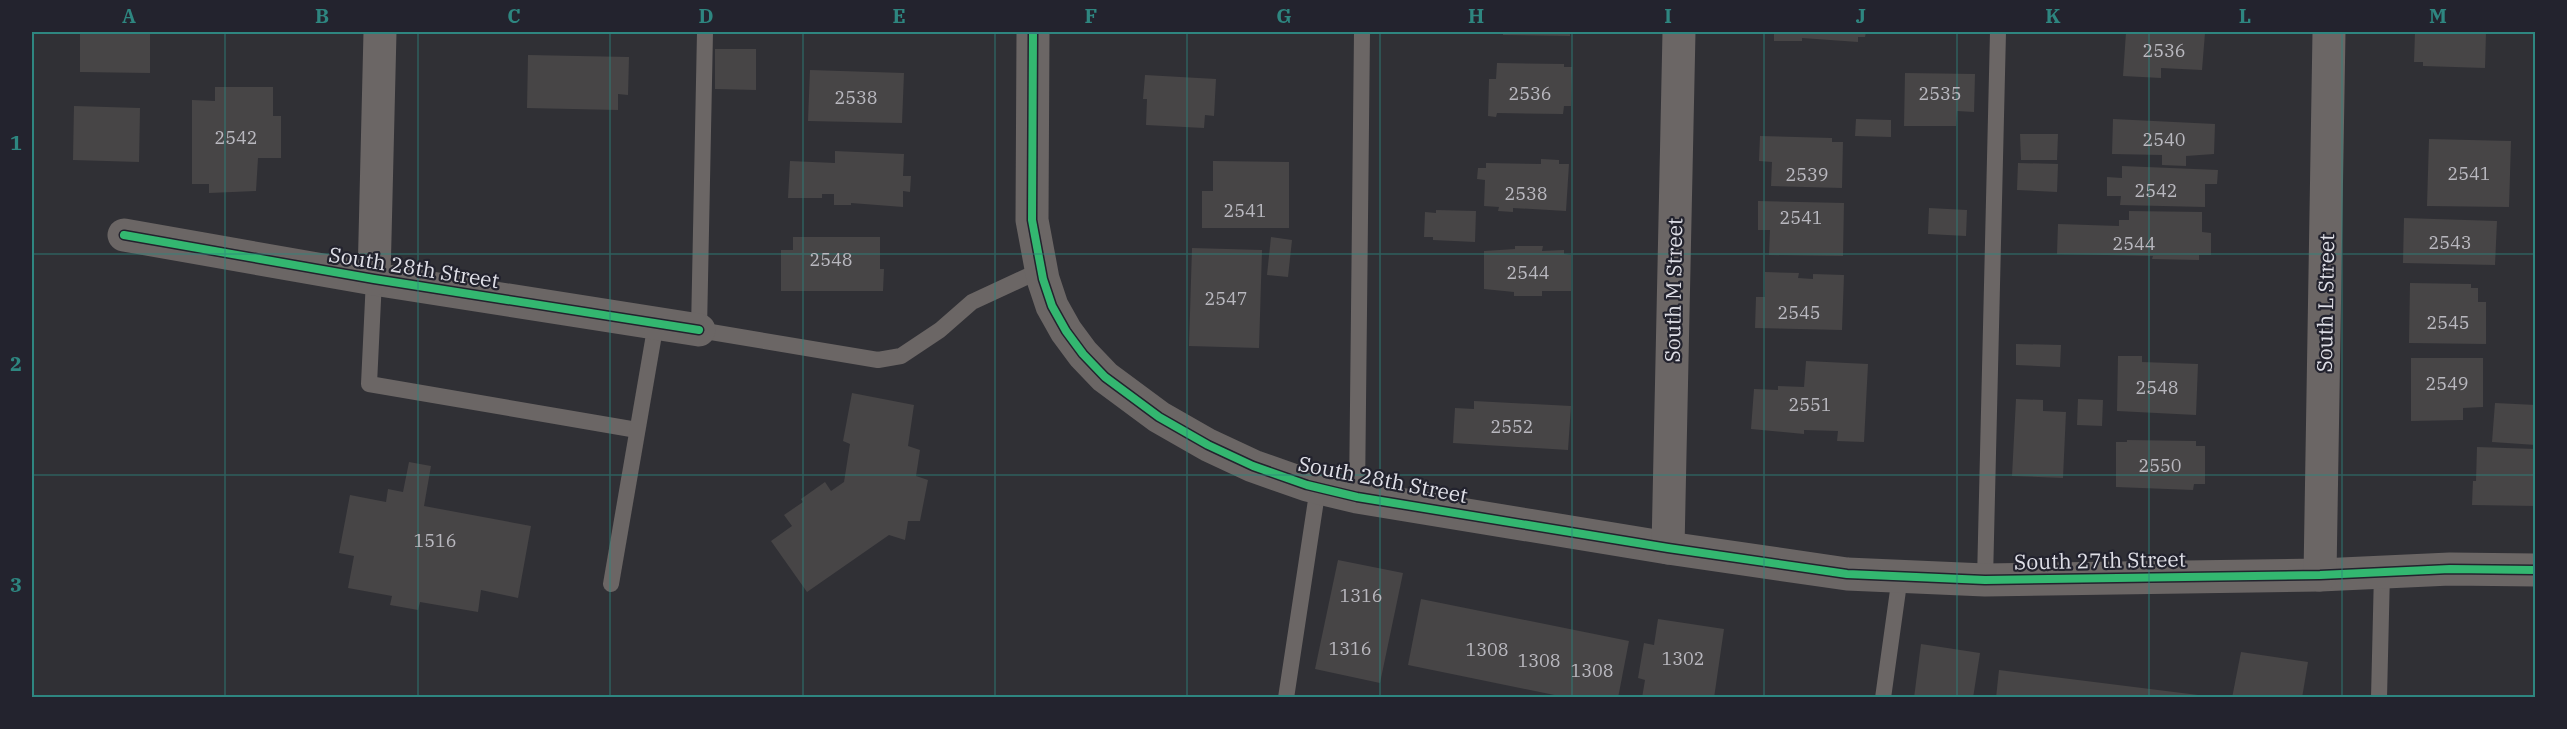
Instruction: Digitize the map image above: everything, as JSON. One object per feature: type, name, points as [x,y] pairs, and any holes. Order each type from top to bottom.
[{"type":"street","points":[[374,279],[380,32]]},
{"type":"street","name":"South 28th Street","points":[[1033,32],[1032,220],[1041,270],[1052,306],[1066,331],[1083,354],[1105,377],[1159,417],[1208,445],[1253,466],[1318,487],[1357,497],[1668,548]]},
{"type":"street","name":"South M Street","points":[[1668,548],[1678,32]]},
{"type":"street","name":"South L Street","points":[[2320,575],[2329,32]]},
{"type":"street","name":"South 28th Street","points":[[124,235],[374,279],[699,330]]},
{"type":"street","name":"South 27th Street","points":[[1668,548],[1847,574],[1985,580],[2535,570]]},
{"type":"lane","points":[[705,32],[699,330],[878,360],[901,356],[940,330],[972,302],[1041,270]]},
{"type":"lane","points":[[1357,497],[1362,32]]},
{"type":"lane","points":[[1985,580],[1998,32]]},
{"type":"lane","points":[[374,279],[369,384],[637,430]]},
{"type":"lane","points":[[610,584],[656,323]]},
{"type":"lane","points":[[1286,698],[1318,487]]},
{"type":"lane","points":[[2379,698],[2382,572]]},
{"type":"lane","points":[[1884,698],[1900,576]]},
{"type":"building","points":[[80,32],[150,32],[150,73],[80,72]]},
{"type":"building","points":[[1503,32],[1570,32],[1570,36],[1503,35]]},
{"type":"building","points":[[1774,32],[1866,32],[1865,37],[1858,37],[1858,42],[1802,38],[1802,41],[1774,41]]},
{"type":"building","points":[[2126,32],[2205,33],[2202,70],[2161,68],[2161,78],[2123,76]]},
{"type":"building","points":[[2415,32],[2486,32],[2485,68],[2423,66],[2423,62],[2414,62]]},
{"type":"building","points":[[715,49],[756,49],[756,90],[715,89]]},
{"type":"building","points":[[528,55],[629,57],[628,95],[618,94],[618,110],[527,108]]},
{"type":"building","points":[[1497,63],[1564,64],[1564,67],[1572,67],[1571,106],[1564,106],[1563,114],[1497,113],[1496,117],[1488,116],[1489,79],[1496,79]]},
{"type":"building","points":[[810,70],[904,73],[902,123],[808,121]]},
{"type":"building","points":[[1905,73],[1975,74],[1974,112],[1957,111],[1956,126],[1904,126]]},
{"type":"building","points":[[1145,75],[1216,79],[1214,116],[1205,115],[1204,128],[1146,125],[1147,99],[1143,99]]},
{"type":"building","points":[[215,87],[273,87],[273,116],[281,116],[281,158],[258,158],[256,191],[209,193],[209,184],[192,184],[192,100],[215,101]]},
{"type":"building","points":[[74,106],[140,108],[139,162],[73,160]]},
{"type":"building","points":[[1856,119],[1891,120],[1891,137],[1855,136]]},
{"type":"building","points":[[2113,119],[2215,124],[2214,154],[2186,156],[2186,166],[2162,165],[2162,155],[2112,154]]},
{"type":"building","points":[[2020,134],[2058,134],[2057,160],[2021,160]]},
{"type":"building","points":[[1760,136],[1832,138],[1832,142],[1843,142],[1842,188],[1771,186],[1772,162],[1759,161]]},
{"type":"building","points":[[2429,139],[2511,141],[2509,207],[2427,206]]},
{"type":"building","points":[[835,151],[904,154],[903,176],[911,176],[910,192],[903,191],[903,207],[851,203],[851,205],[834,205],[834,194],[822,194],[822,198],[788,198],[790,161],[835,163]]},
{"type":"building","points":[[1541,159],[1559,160],[1559,164],[1569,164],[1566,211],[1513,208],[1513,212],[1498,211],[1499,207],[1484,206],[1485,180],[1477,179],[1478,168],[1486,168],[1486,163],[1541,164]]},
{"type":"building","points":[[1213,161],[1289,162],[1289,228],[1202,228],[1202,191],[1213,191]]},
{"type":"building","points":[[2018,163],[2058,164],[2057,192],[2017,190]]},
{"type":"building","points":[[2122,166],[2218,170],[2217,184],[2205,184],[2205,207],[2120,205],[2121,196],[2107,196],[2107,177],[2122,178]]},
{"type":"building","points":[[1758,201],[1844,203],[1843,256],[1769,255],[1770,230],[1758,230]]},
{"type":"building","points":[[1929,208],[1967,210],[1966,236],[1928,234]]},
{"type":"building","points":[[1436,210],[1476,211],[1475,242],[1433,240],[1433,237],[1424,237],[1425,212],[1436,213]]},
{"type":"building","points":[[2129,211],[2202,212],[2202,232],[2211,233],[2211,255],[2199,255],[2199,260],[2152,259],[2153,256],[2057,254],[2058,224],[2119,226],[2119,220],[2129,220]]},
{"type":"building","points":[[2404,218],[2497,221],[2495,265],[2403,263]]},
{"type":"building","points":[[793,237],[880,237],[880,269],[884,269],[883,291],[781,291],[781,250],[793,250]]},
{"type":"building","points":[[1271,237],[1292,240],[1288,277],[1267,275]]},
{"type":"building","points":[[1515,246],[1543,246],[1542,251],[1564,250],[1564,254],[1571,255],[1571,291],[1542,291],[1542,296],[1514,296],[1514,292],[1484,289],[1484,251],[1515,249]]},
{"type":"building","points":[[1192,248],[1262,250],[1259,348],[1189,346]]},
{"type":"building","points":[[1765,272],[1799,273],[1798,278],[1813,279],[1813,274],[1844,275],[1842,330],[1755,328],[1756,297],[1765,297]]},
{"type":"building","points":[[2410,283],[2471,284],[2471,288],[2478,288],[2478,302],[2486,302],[2486,344],[2409,343]]},
{"type":"building","points":[[2016,344],[2061,345],[2060,367],[2016,365]]},
{"type":"building","points":[[2118,356],[2142,356],[2142,362],[2198,364],[2196,415],[2117,411]]},
{"type":"building","points":[[2411,358],[2483,358],[2483,407],[2463,408],[2463,420],[2411,421]]},
{"type":"building","points":[[1806,361],[1868,364],[1864,442],[1837,441],[1838,431],[1804,430],[1804,434],[1751,429],[1754,389],[1778,390],[1778,386],[1804,387]]},
{"type":"building","points":[[852,393],[914,405],[908,446],[920,450],[916,476],[928,480],[920,521],[908,521],[905,540],[889,535],[807,592],[771,541],[792,526],[784,515],[803,502],[801,499],[825,482],[831,491],[844,482],[850,444],[843,441]]},
{"type":"building","points":[[2016,399],[2043,400],[2043,411],[2066,412],[2063,478],[2012,476]]},
{"type":"building","points":[[2078,399],[2103,400],[2102,426],[2077,425]]},
{"type":"building","points":[[1474,401],[1571,406],[1568,450],[1453,443],[1455,408],[1474,409]]},
{"type":"building","points":[[2495,403],[2536,405],[2536,445],[2492,442]]},
{"type":"building","points":[[2127,440],[2196,441],[2196,446],[2205,446],[2205,484],[2194,484],[2193,490],[2116,487],[2116,442],[2127,442]]},
{"type":"building","points":[[2477,447],[2536,449],[2536,506],[2472,505],[2473,481],[2476,481]]},
{"type":"building","points":[[409,462],[431,466],[424,506],[531,526],[518,598],[481,590],[478,612],[420,602],[418,610],[390,605],[392,596],[348,588],[354,556],[339,553],[350,495],[386,502],[388,489],[403,492]]},
{"type":"building","points":[[1338,560],[1403,573],[1380,683],[1315,669]]},
{"type":"building","points":[[1421,599],[1629,641],[1618,698],[1569,698],[1408,665]]},
{"type":"building","points":[[1658,619],[1724,629],[1714,698],[1642,698],[1645,680],[1638,678],[1644,643],[1654,645]]},
{"type":"building","points":[[1921,644],[1980,653],[1973,698],[1914,698]]},
{"type":"building","points":[[2241,652],[2308,662],[2302,698],[2232,698]]},
{"type":"building","points":[[1999,670],[2206,696],[2206,698],[1996,698]]},
{"type":"cycle path","points":[[1033,32],[1032,220],[1043,279],[1052,306],[1066,331],[1083,354],[1105,377],[1159,417],[1208,445],[1253,466],[1307,485],[1357,497],[1668,548],[1847,574],[1985,580],[2320,575],[2450,569],[2536,570]]},
{"type":"cycle path","points":[[124,235],[374,279],[699,330]]}]
